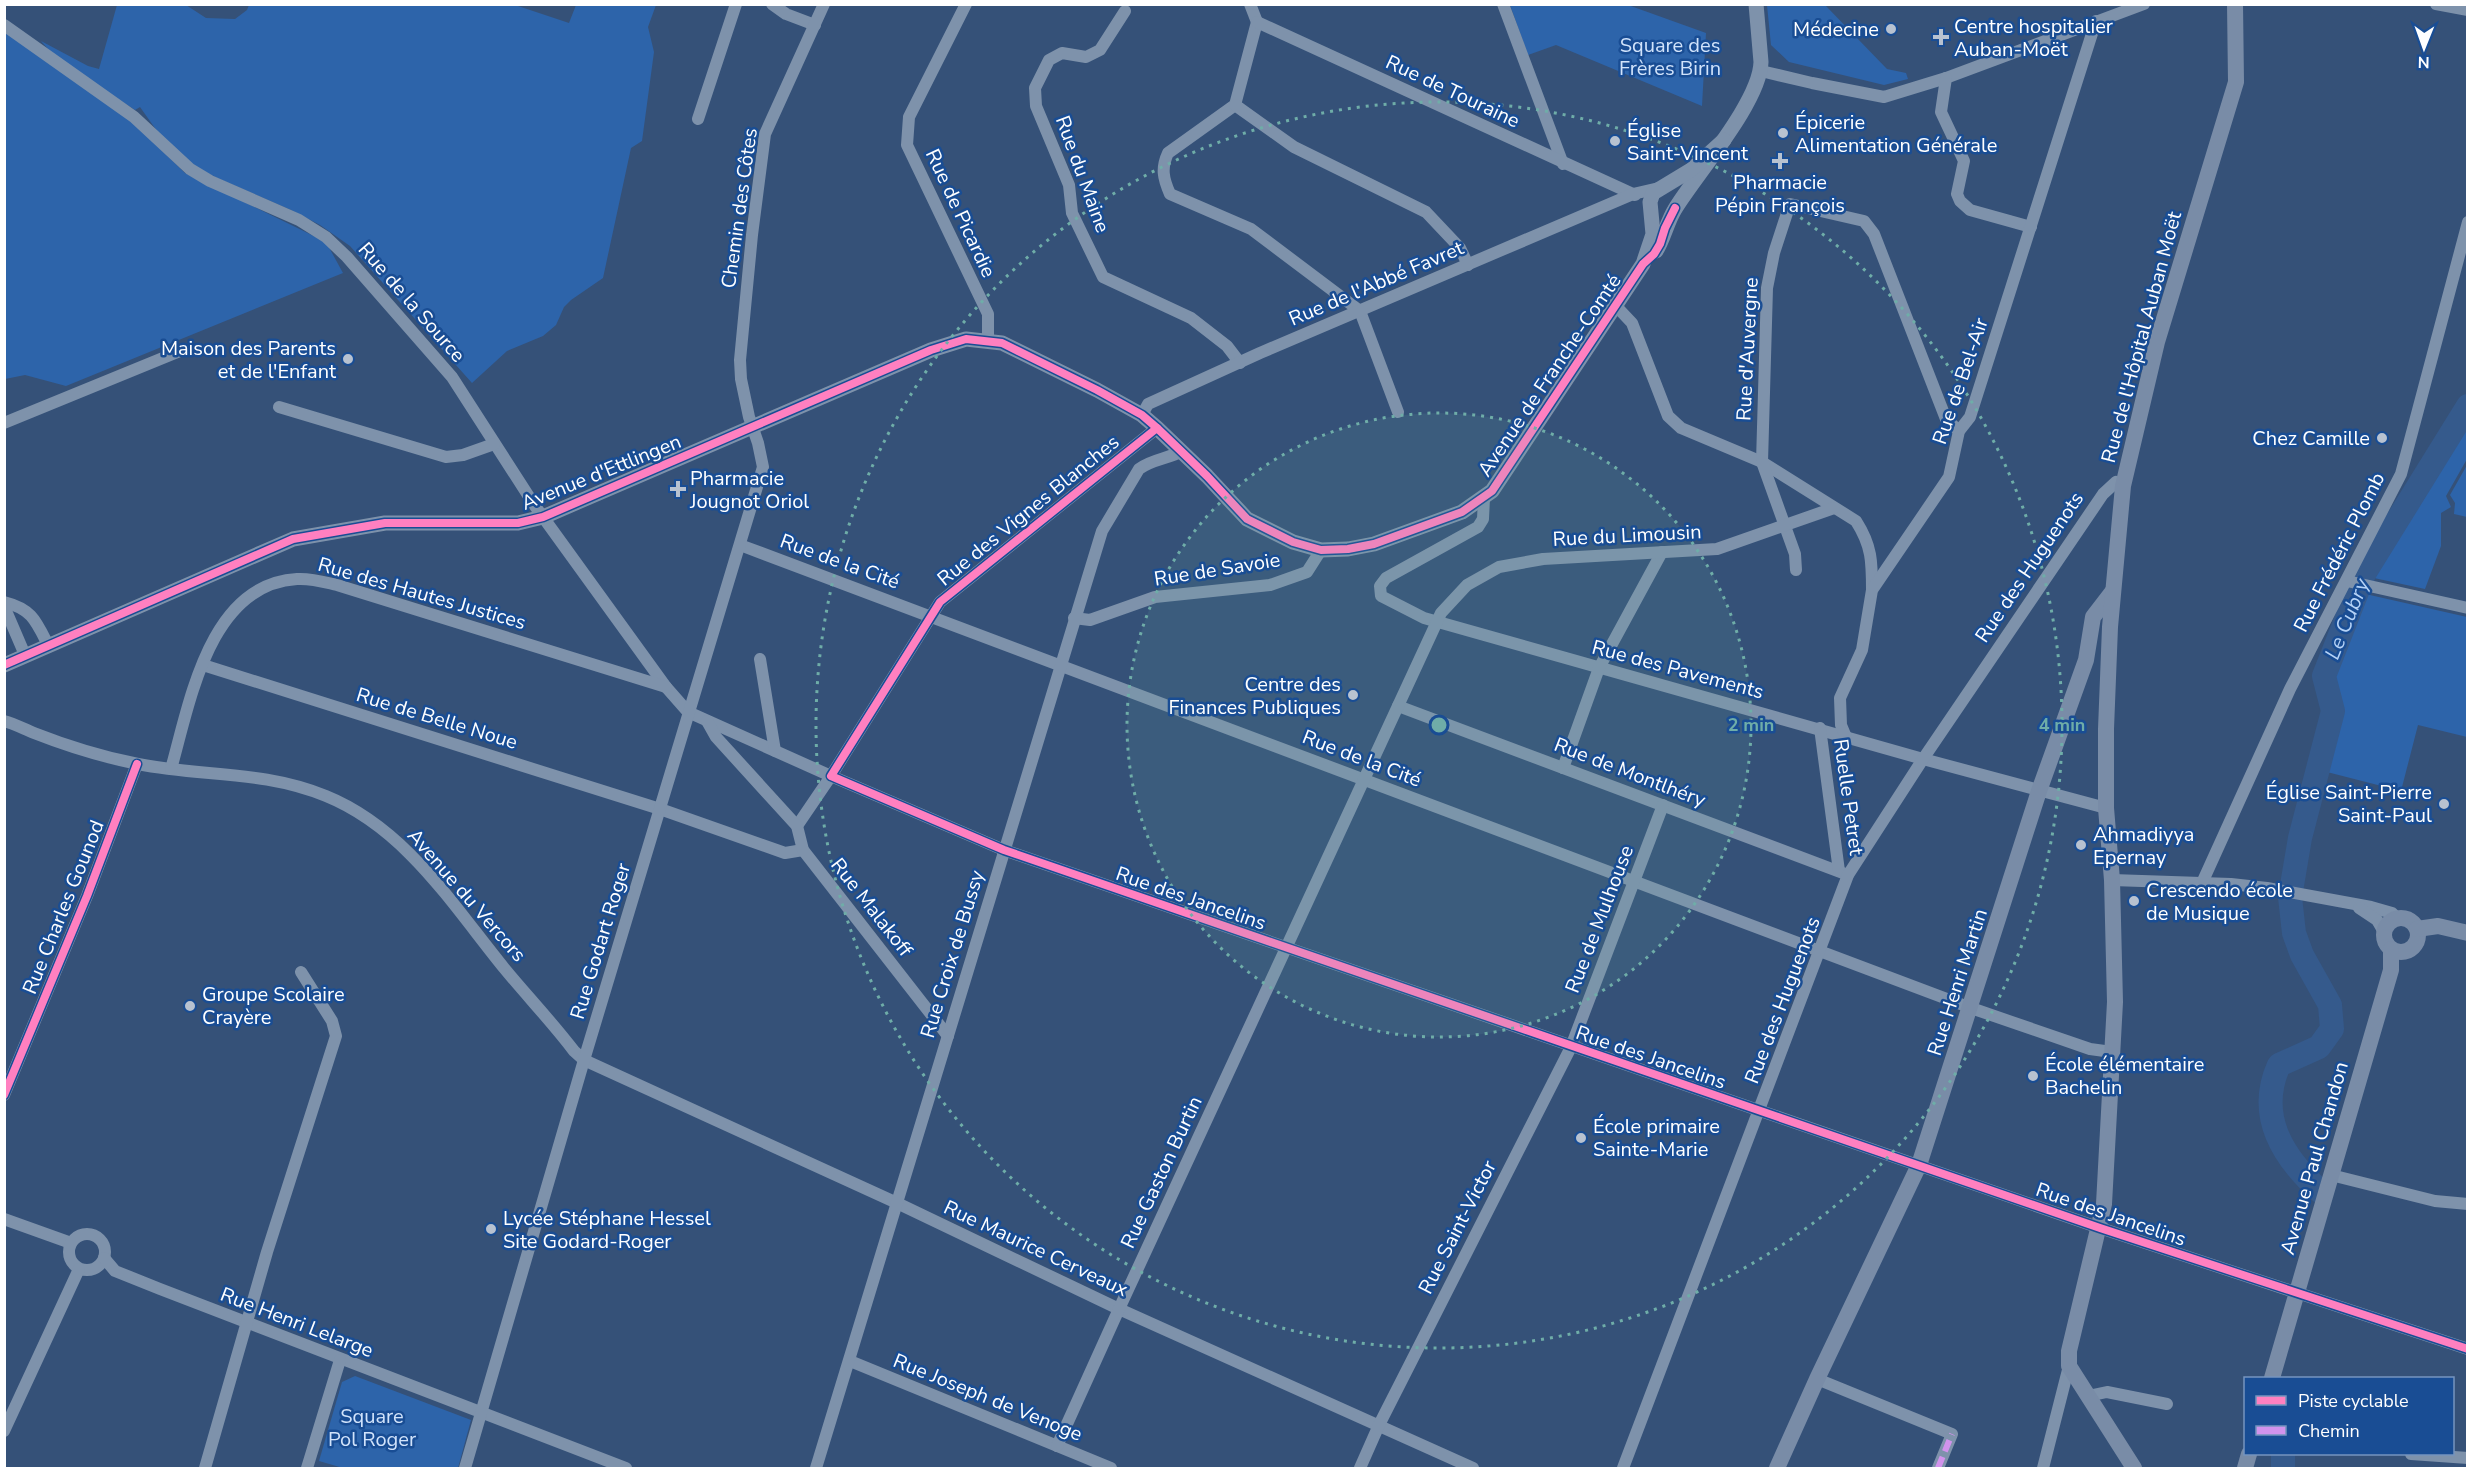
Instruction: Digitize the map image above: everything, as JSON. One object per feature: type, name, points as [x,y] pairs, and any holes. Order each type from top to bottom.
[{"type":"main road","name":"Rue de l'Hôpital Auban Moët","points":[[2069,1366],[2069,1351],[2104,1204],[2115,1002],[2112,880],[2106,808],[2106,729],[2113,590],[2122,486],[2157,342],[2236,82],[2235,4]]},
{"type":"main road","name":"Rue Henri Martin","points":[[1778,1468],[1817,1379],[1919,1165],[2039,791],[2086,660],[2093,617],[2113,590]]},
{"type":"main road","points":[[2397,918],[2412,921],[2417,929],[2419,937],[2413,947],[2402,952],[2391,949],[2385,941],[2384,932],[2389,923],[2397,918]]},
{"type":"main road","points":[[2417,929],[2438,926],[2468,933]]},
{"type":"main road","name":"Avenue Paul Chandon","points":[[2272,1377],[2391,970],[2391,949]]},
{"type":"main road","points":[[2069,1366],[2134,1468]]},
{"type":"street","points":[[698,119],[736,4]]},
{"type":"street","points":[[772,4],[786,14],[814,25]]},
{"type":"street","name":"Chemin des Côtes","points":[[752,426],[741,379],[740,360],[752,235],[765,134],[824,4]]},
{"type":"street","name":"Rue de Picardie","points":[[966,4],[909,117],[907,139],[911,156],[988,314],[988,341]]},
{"type":"street","points":[[1250,4],[1257,22],[1235,105],[1168,153],[1163,164],[1163,179],[1170,194],[1251,228],[1360,311],[1398,412]]},
{"type":"street","points":[[1503,4],[1563,164]]},
{"type":"street","points":[[1756,4],[1761,71],[1884,97],[1946,78],[2144,4]]},
{"type":"street","points":[[2436,4],[2468,10]]},
{"type":"street","name":"Rue du Maine","points":[[1125,10],[1100,50],[1086,57],[1062,53],[1049,60],[1035,88],[1036,106],[1069,185],[1072,213],[1102,277],[1191,318],[1227,346],[1239,363]]},
{"type":"street","name":"Rue de Bel-Air","points":[[1846,736],[1841,725],[1840,698],[1862,650],[1872,590],[1949,477],[1959,431],[1970,417],[2096,21]]},
{"type":"street","name":"Rue de Touraine","points":[[1257,22],[1563,164],[1633,194],[1651,206]]},
{"type":"street","name":"Rue de la Source","points":[[4,25],[134,117],[190,169],[210,181],[299,220],[326,237],[347,257],[416,337],[440,361],[543,517],[666,687],[688,712]]},
{"type":"street","name":"Avenue de Franche-Comté","points":[[752,426],[944,344],[966,339],[1002,343],[1142,415],[1182,451],[1247,519],[1293,542],[1321,550],[1348,549],[1374,544],[1462,512],[1492,491],[1643,264],[1654,254],[1676,208],[1724,140],[1754,89],[1761,71]]},
{"type":"street","points":[[1946,78],[1941,112],[1964,161],[1957,194],[1960,201],[1970,210],[2031,227]]},
{"type":"street","points":[[1235,105],[1294,147],[1426,212],[1460,248],[1468,265]]},
{"type":"street","name":"Avenue de Franche-Comté","points":[[1643,264],[1653,234],[1651,197],[1660,188],[1691,170],[1724,140]]},
{"type":"street","points":[[1633,194],[1660,188],[1669,188],[1676,194],[1676,208],[1665,214],[1657,213],[1651,206]]},
{"type":"street","name":"Rue de l'Abbé Favret","points":[[1142,415],[1148,404],[1239,363],[1633,194]]},
{"type":"street","name":"Rue d'Auvergne","points":[[1762,462],[1767,288],[1774,254],[1790,204],[1864,221],[1874,234],[1946,419],[1959,431]]},
{"type":"street","name":"Rue Frédéric Plomb","points":[[2202,883],[2290,689],[2350,581],[2400,474],[2468,222]]},
{"type":"street","points":[[1615,305],[1632,323],[1668,416],[1681,428],[1762,462],[1856,521],[1866,536],[1870,549],[1872,590]]},
{"type":"street","points":[[4,423],[180,351]]},
{"type":"street","points":[[279,407],[446,457],[463,455],[494,444]]},
{"type":"street","name":"Avenue d'Ettlingen","points":[[4,664],[293,539],[385,523],[518,523],[543,517],[752,426]]},
{"type":"street","name":"Rue Godart Roger","points":[[465,1468],[584,1060],[763,467],[752,426]]},
{"type":"street","name":"Rue des Vignes Blanches","points":[[797,826],[940,602],[1157,428]]},
{"type":"street","name":"Rue Croix de Bussy","points":[[816,1468],[1102,531],[1139,469],[1148,462],[1174,456],[1182,451]]},
{"type":"street","points":[[1762,462],[1796,554],[1796,570]]},
{"type":"street","name":"Rue des Huguenots","points":[[1623,1468],[1757,1110],[1820,951],[1844,873],[2103,494],[2115,482],[2122,486]]},
{"type":"street","name":"Rue des Pavements","points":[[1484,498],[1483,519],[1478,527],[1386,578],[1380,586],[1381,597],[1424,618],[1820,728],[1923,759],[2106,808]]},
{"type":"street","name":"Rue du Limousin","points":[[1364,780],[1441,613],[1467,585],[1499,567],[1543,559],[1717,549],[1834,508]]},
{"type":"street","name":"Rue de la Cité","points":[[740,544],[1971,1008],[2090,1049],[2112,1052]]},
{"type":"street","name":"Rue de Savoie","points":[[1074,618],[1090,620],[1155,597],[1270,585],[1307,572],[1321,550]]},
{"type":"street","points":[[1563,768],[1599,668],[1662,552]]},
{"type":"street","name":"Rue des Hautes Justices","points":[[171,769],[203,665],[225,621],[243,600],[276,582],[307,579],[338,585],[666,687]]},
{"type":"street","points":[[2350,581],[2468,608]]},
{"type":"street","points":[[25,655],[4,604],[20,606],[32,616],[48,645]]},
{"type":"street","points":[[760,659],[774,751]]},
{"type":"street","name":"Rue de Belle Noue","points":[[203,665],[660,809],[785,853],[803,850]]},
{"type":"street","name":"Rue de Montlhéry","points":[[1398,706],[1844,873]]},
{"type":"street","name":"Avenue du Vercors","points":[[4,709],[11,723],[51,739],[137,764],[245,775],[279,782],[327,797],[366,818],[392,836],[425,871],[574,1051],[584,1060]]},
{"type":"street","name":"Rue des Jancelins","points":[[688,712],[1004,850],[2100,1228],[2468,1349]]},
{"type":"street","points":[[706,721],[716,737],[797,826]]},
{"type":"street","name":"Ruelle Petret","points":[[1820,728],[1844,873]]},
{"type":"street","name":"Rue Charles Gounod","points":[[4,1095],[87,896],[137,764]]},
{"type":"street","name":"Rue Gaston Burtin","points":[[1057,1446],[1364,780]]},
{"type":"street","name":"Rue de Mulhouse","points":[[1571,1047],[1664,806]]},
{"type":"street","name":"Rue Malakoff","points":[[797,826],[803,850],[948,1036]]},
{"type":"street","points":[[2112,880],[2202,883],[2283,891],[2380,909],[2392,913],[2397,918]]},
{"type":"street","points":[[2356,905],[2378,920],[2384,932]]},
{"type":"street","points":[[205,1468],[270,1241],[336,1036],[332,1021],[301,972]]},
{"type":"street","name":"Rue Saint-Victor","points":[[1359,1468],[1571,1047]]},
{"type":"street","name":"Rue Maurice Cerveaux","points":[[584,1060],[897,1203],[1119,1308],[1473,1468]]},
{"type":"street","points":[[2331,1175],[2434,1201],[2468,1204]]},
{"type":"street","points":[[4,1219],[71,1244]]},
{"type":"street","points":[[92,1235],[97,1237],[104,1246],[104,1258],[97,1268],[79,1269],[71,1261],[69,1249],[80,1236],[92,1235]]},
{"type":"street","name":"Rue Henri Lelarge","points":[[104,1258],[115,1271],[340,1360],[626,1468]]},
{"type":"street","points":[[4,1431],[79,1269]]},
{"type":"street","points":[[307,1468],[340,1360]]},
{"type":"street","name":"Rue Joseph de Venoge","points":[[850,1361],[1112,1468]]},
{"type":"street","name":"Rue de l'Hôpital Auban Moët","points":[[2043,1468],[2069,1366]]},
{"type":"street","points":[[1817,1379],[1952,1434],[1938,1468]]},
{"type":"street","points":[[2088,1396],[2107,1392],[2167,1404]]},
{"type":"street","points":[[2425,1455],[2468,1458]]},
{"type":"green space","points":[[512,4],[569,23],[576,5],[656,5],[648,27],[654,52],[642,141],[631,148],[603,278],[571,300],[564,307],[556,325],[543,336],[507,351],[472,383],[350,246],[320,225],[291,210],[194,166],[162,138],[140,107],[135,110],[85,78],[50,51],[41,41],[88,66],[99,69],[117,5],[186,5],[206,18],[235,19],[247,10],[249,5]]},
{"type":"green space","name":"Square des Frères Birin","points":[[1510,5],[1628,5],[1706,33],[1702,106],[1556,45],[1528,55]]},
{"type":"green space","points":[[1767,5],[1825,5],[1887,69],[1906,73],[1908,79],[1884,85],[1789,62],[1771,45]]},
{"type":"green space","points":[[4,29],[120,110],[185,173],[326,242],[343,273],[66,386],[25,375],[5,379]]},
{"type":"green space","points":[[2467,398],[2467,459],[2446,496],[2451,507],[2441,513],[2441,546],[2425,589],[2360,575]]},
{"type":"green space","points":[[2467,465],[2468,517],[2454,514],[2455,503],[2450,495]]},
{"type":"green space","points":[[2361,593],[2467,617],[2467,737],[2418,725],[2401,791],[2327,772],[2340,709],[2330,677]]},
{"type":"green space","name":"Square Pol Roger","points":[[355,1376],[471,1420],[458,1468],[343,1468],[319,1461],[342,1382]]},
{"type":"waterway","name":"Le Cubry","points":[[2321,1192],[2307,1179],[2285,1150],[2272,1119],[2271,1102],[2273,1084],[2279,1065],[2319,1047],[2332,1029],[2330,1005],[2302,955],[2294,933],[2290,897],[2300,838],[2333,711],[2324,676],[2364,574],[2468,406]]},
{"type":"waterway","name":"Le Cubry","points":[[2283,1455],[2283,1468]]},
{"type":"marked path","points":[[1938,1468],[1952,1434]]},
{"type":"cycle path","points":[[4,665],[293,539],[385,523],[518,523],[543,517],[931,350],[966,339],[1002,343],[1142,415],[1207,476],[1247,519],[1293,542],[1321,550],[1348,549],[1374,544],[1462,512],[1492,491],[1643,264],[1654,254],[1675,208]]},
{"type":"cycle path","points":[[1157,428],[940,602],[831,776],[1004,850],[2100,1228],[2468,1349]]},
{"type":"cycle path","points":[[4,1095],[87,896],[137,764]]},
{"type":"place","name":"Médecine","points":[[1891,29]]},
{"type":"place","name":"Centre hospitalier Auban-Moët","points":[[1941,37]]},
{"type":"place","name":"Épicerie Alimentation Générale","points":[[1783,133]]},
{"type":"place","name":"Église Saint-Vincent","points":[[1615,141]]},
{"type":"place","name":"Pharmacie Pépin François","points":[[1780,161]]},
{"type":"place","name":"Maison des Parents et de l'Enfant","points":[[348,359]]},
{"type":"place","name":"Chez Camille","points":[[2382,438]]},
{"type":"place","name":"Pharmacie Jougnot Oriol","points":[[678,489]]},
{"type":"place","name":"Centre des Finances Publiques","points":[[1353,695]]},
{"type":"place","name":"Église Saint-Pierre Saint-Paul","points":[[2444,804]]},
{"type":"place","name":"Ahmadiyya Epernay","points":[[2081,845]]},
{"type":"place","name":"Crescendo école de Musique","points":[[2134,901]]},
{"type":"place","name":"Groupe Scolaire Crayère","points":[[190,1006]]},
{"type":"place","name":"École élémentaire Bachelin","points":[[2033,1076]]},
{"type":"place","name":"École primaire Sainte-Marie","points":[[1581,1138]]},
{"type":"place","name":"Lycée Stéphane Hessel Site Godard-Roger","points":[[491,1229]]}]
